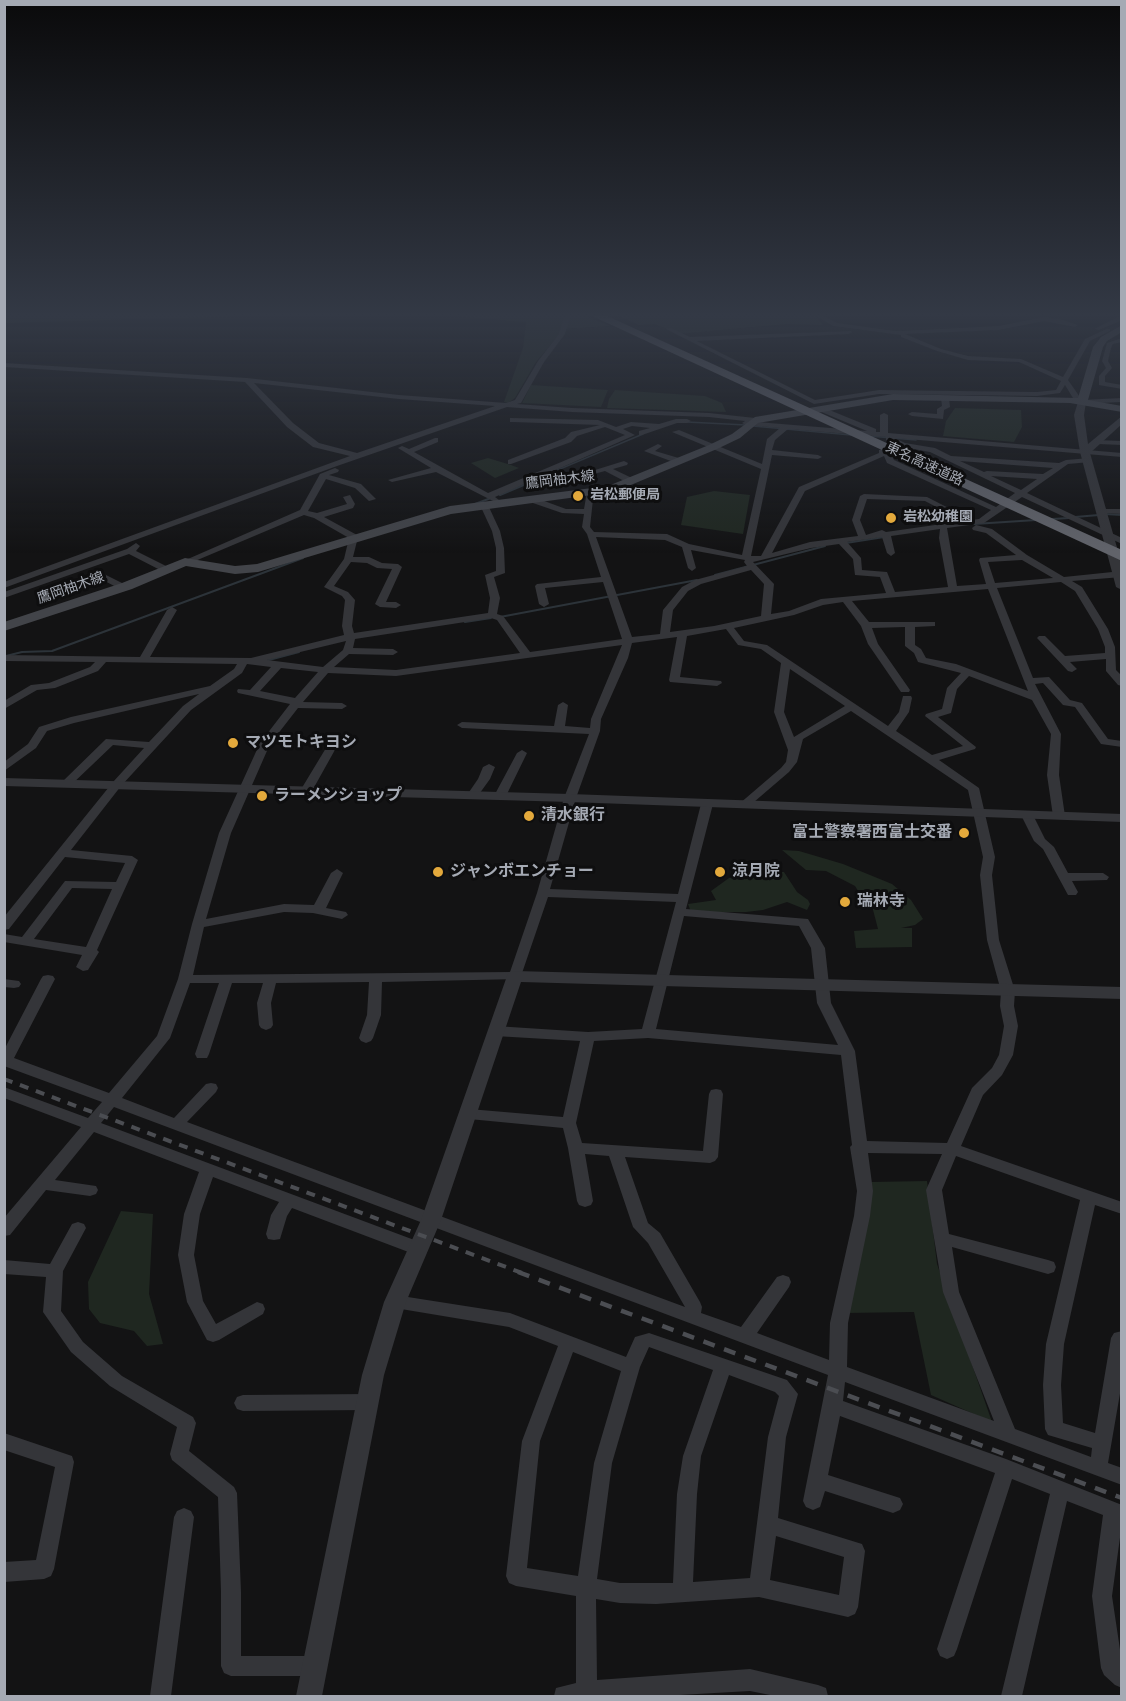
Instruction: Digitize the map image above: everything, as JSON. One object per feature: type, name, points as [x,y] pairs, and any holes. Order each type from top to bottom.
[{"type":"highway","name":"東名高速道路","points":[[770,394],[906,451]]},
{"type":"highway","name":"東名高速道路","points":[[783,394],[1009,501],[1122,549]]},
{"type":"highway","name":"東名高速道路","points":[[1045,517],[1122,556]]},
{"type":"main road","points":[[1081,401],[1083,394]]},
{"type":"main road","name":"鷹岡柚木線","points":[[4,627],[123,587],[185,562],[226,569],[249,570],[354,537],[487,500],[501,504],[610,489],[713,447],[754,422],[822,409],[893,397],[1081,401],[1121,417]]},
{"type":"street","points":[[262,394],[290,425],[316,445],[359,456]]},
{"type":"street","points":[[376,394],[572,410],[716,416],[786,428],[883,434],[1122,460]]},
{"type":"street","points":[[4,585],[359,456],[508,405],[518,400],[521,394]]},
{"type":"street","points":[[799,394],[814,402],[864,394]]},
{"type":"street","points":[[865,394],[824,406],[822,409],[883,434],[906,451]]},
{"type":"street","points":[[1076,394],[1081,401],[1079,415],[1086,456],[1122,587]]},
{"type":"street","points":[[912,414],[940,417],[941,408],[946,407],[945,398]]},
{"type":"street","points":[[1081,401],[1122,400]]},
{"type":"street","points":[[883,434],[884,415]]},
{"type":"street","points":[[1086,456],[1103,434],[1121,417]]},
{"type":"street","points":[[487,500],[631,435],[597,422],[513,420]]},
{"type":"street","points":[[642,433],[676,421],[754,422]]},
{"type":"street","points":[[553,430],[583,422]]},
{"type":"street","points":[[616,429],[631,424],[661,426]]},
{"type":"street","points":[[511,462],[568,440],[574,434],[606,426]]},
{"type":"street","points":[[750,564],[771,439],[786,428]]},
{"type":"street","points":[[676,432],[713,447],[768,460],[798,462]]},
{"type":"street","points":[[435,440],[405,450],[487,500],[500,548],[501,573],[489,575],[495,598],[495,616],[527,656]]},
{"type":"street","points":[[1098,441],[1122,443]]},
{"type":"street","points":[[658,446],[648,451],[679,461]]},
{"type":"street","points":[[765,557],[802,489],[864,463],[882,452],[932,450],[980,473],[1009,501]]},
{"type":"street","points":[[882,452],[889,456],[890,461],[1009,501],[1071,517],[1122,542]]},
{"type":"street","points":[[421,459],[435,455]]},
{"type":"street","points":[[923,533],[978,523],[1066,462],[1086,456],[1122,455]]},
{"type":"street","points":[[185,562],[303,512],[323,476],[352,462],[359,456]]},
{"type":"street","points":[[768,460],[818,457]]},
{"type":"street","points":[[947,457],[1061,466]]},
{"type":"street","points":[[583,475],[624,463]]},
{"type":"street","points":[[392,480],[452,464]]},
{"type":"street","points":[[605,468],[631,481]]},
{"type":"street","points":[[980,473],[1045,477]]},
{"type":"street","points":[[323,476],[358,486],[372,498]]},
{"type":"street","points":[[309,1696],[317,1666],[373,1375],[395,1302],[431,1220],[469,1114],[543,893],[570,798],[595,731],[596,719],[623,658],[628,641],[591,534],[586,527],[591,492]]},
{"type":"street","points":[[863,537],[856,520],[864,496],[927,499],[978,523],[1024,557],[1079,589],[1103,629],[1110,647],[1111,671],[1122,683]]},
{"type":"street","points":[[317,516],[350,506],[347,498]]},
{"type":"street","points":[[532,500],[565,512],[588,512]]},
{"type":"street","points":[[4,1230],[114,1100],[163,1038],[185,979],[198,924],[225,833],[265,743],[296,703],[349,643],[347,626],[350,600],[345,594],[329,587],[348,559],[354,537],[317,516],[303,512]]},
{"type":"street","points":[[1103,514],[1122,512]]},
{"type":"street","points":[[4,595],[130,551],[199,516]]},
{"type":"street","points":[[665,635],[668,610],[685,589],[765,557],[800,548],[863,537],[978,523]]},
{"type":"street","points":[[944,530],[943,538],[953,588]]},
{"type":"street","points":[[591,534],[667,537],[686,546],[750,564],[769,584],[766,617]]},
{"type":"street","points":[[884,535],[891,553]]},
{"type":"street","points":[[842,542],[856,558],[858,573],[884,574],[891,594]]},
{"type":"street","points":[[686,546],[692,568]]},
{"type":"street","points":[[130,551],[167,570]]},
{"type":"street","points":[[1024,557],[983,560],[1036,698],[1056,734],[1053,775],[1059,816]]},
{"type":"street","points":[[348,559],[369,560],[380,566],[398,567],[380,604],[396,605]]},
{"type":"street","points":[[4,658],[247,661],[325,670],[396,673],[682,634],[791,613],[821,602],[1120,574]]},
{"type":"street","points":[[102,576],[123,587]]},
{"type":"street","points":[[544,604],[540,586],[606,579]]},
{"type":"street","points":[[845,599],[866,625],[873,644],[906,694],[904,712],[890,731]]},
{"type":"street","points":[[143,660],[172,609]]},
{"type":"street","points":[[4,926],[117,784],[187,708],[247,661],[495,616]]},
{"type":"street","points":[[866,625],[932,624]]},
{"type":"street","points":[[910,625],[910,646],[918,651],[922,660],[939,663],[1036,698]]},
{"type":"street","points":[[728,626],[741,643],[764,647],[973,788],[981,814],[988,857],[986,875],[993,940],[1008,991],[1007,1006],[1011,1026],[1006,1055],[997,1071],[977,1092],[934,1190],[951,1292],[1008,1434]]},
{"type":"street","points":[[682,634],[674,680],[717,682]]},
{"type":"street","points":[[1042,638],[1072,669]]},
{"type":"street","points":[[349,643],[393,652]]},
{"type":"street","points":[[1063,659],[1110,656]]},
{"type":"street","points":[[4,706],[35,687],[51,686],[94,669],[103,660]]},
{"type":"street","points":[[786,662],[779,712],[794,751]]},
{"type":"street","points":[[277,666],[247,692],[296,703],[342,706]]},
{"type":"street","points":[[932,759],[971,747],[930,716],[946,711],[952,688],[966,673]]},
{"type":"street","points":[[1030,682],[1045,679],[1067,703],[1078,705],[1105,742],[1122,744]]},
{"type":"street","points":[[4,768],[32,746],[43,729],[71,720],[212,688]]},
{"type":"street","points":[[559,729],[563,705]]},
{"type":"street","points":[[743,806],[785,770],[791,762],[800,737],[852,706]]},
{"type":"street","points":[[470,712],[465,725],[510,720],[559,729],[595,731]]},
{"type":"street","points":[[66,784],[110,741],[153,746]]},
{"type":"street","points":[[306,791],[332,748]]},
{"type":"street","points":[[500,796],[522,753]]},
{"type":"street","points":[[473,795],[489,767]]},
{"type":"street","points":[[4,782],[570,798],[1122,818]]},
{"type":"street","points":[[648,1033],[707,804]]},
{"type":"street","points":[[1028,815],[1040,841],[1048,847],[1072,892]]},
{"type":"street","points":[[62,853],[132,860],[92,952],[83,967]]},
{"type":"street","points":[[318,910],[337,873]]},
{"type":"street","points":[[1063,877],[1103,877]]},
{"type":"street","points":[[26,941],[69,884],[121,886]]},
{"type":"street","points":[[543,893],[683,898]]},
{"type":"street","points":[[198,924],[284,908],[318,910],[342,915]]},
{"type":"street","points":[[679,912],[803,922],[818,948],[820,983],[824,1003],[848,1051],[864,1191],[862,1216],[839,1323],[833,1405],[813,1501]]},
{"type":"street","points":[[4,938],[92,952]]},
{"type":"street","points":[[185,979],[515,976],[1122,993]]},
{"type":"street","points":[[366,1038],[374,1015],[376,977]]},
{"type":"street","points":[[266,1025],[264,1003],[270,978]]},
{"type":"street","points":[[48,979],[5,1060],[1122,1477]]},
{"type":"street","points":[[202,1054],[226,979]]},
{"type":"street","points":[[495,1031],[588,1037],[648,1033],[848,1051]]},
{"type":"street","points":[[585,1201],[576,1148],[569,1123],[588,1037]]},
{"type":"street","points":[[177,1124],[211,1088]]},
{"type":"street","points":[[4,1092],[419,1249]]},
{"type":"street","points":[[576,1148],[710,1157],[716,1094]]},
{"type":"street","points":[[469,1114],[569,1123]]},
{"type":"street","points":[[858,1147],[952,1149],[1122,1208]]},
{"type":"street","points":[[615,1151],[640,1227],[654,1238],[694,1307],[692,1316]]},
{"type":"street","points":[[207,1170],[192,1214],[186,1255],[195,1302],[213,1335],[257,1309]]},
{"type":"street","points":[[43,1184],[90,1190]]},
{"type":"street","points":[[1089,1196],[1055,1344],[1052,1385],[1053,1418],[1054,1429],[1102,1443]]},
{"type":"street","points":[[274,1234],[279,1215],[289,1200]]},
{"type":"street","points":[[78,1228],[55,1271],[52,1312],[77,1347],[116,1381],[187,1423],[179,1454],[226,1493],[231,1592],[231,1666],[317,1666]]},
{"type":"street","points":[[941,1238],[1048,1267]]},
{"type":"street","points":[[4,1267],[55,1271]]},
{"type":"street","points":[[745,1336],[783,1282]]},
{"type":"street","points":[[395,1302],[510,1320],[631,1367]]},
{"type":"street","points":[[1098,1468],[1120,1338]]},
{"type":"street","points":[[587,1691],[586,1587],[603,1463],[631,1367],[641,1342],[649,1340],[781,1386],[789,1394],[777,1437],[759,1587]]},
{"type":"street","points":[[568,1343],[531,1441],[516,1576],[620,1593],[656,1594],[759,1587],[848,1607],[855,1551],[768,1524]]},
{"type":"street","points":[[683,1592],[687,1494],[692,1456],[723,1366]]},
{"type":"street","points":[[243,1403],[369,1402]]},
{"type":"street","points":[[833,1405],[1006,1468],[1117,1512],[1102,1596],[1110,1668],[1122,1678]]},
{"type":"street","points":[[4,1441],[65,1462],[44,1569],[4,1572]]},
{"type":"street","points":[[947,1649],[1006,1468]]},
{"type":"street","points":[[817,1480],[893,1504]]},
{"type":"street","points":[[1011,1696],[1060,1490]]},
{"type":"street","points":[[160,1696],[184,1517]]},
{"type":"street","points":[[564,1696],[587,1691],[750,1680],[818,1696]]},
{"type":"shaded area","points":[[507,394],[517,394],[508,403],[504,402]]},
{"type":"shaded area","points":[[526,394],[606,394],[601,407],[522,403]]},
{"type":"shaded area","points":[[612,394],[705,396],[722,403],[726,412],[607,408]]},
{"type":"shaded area","points":[[955,408],[1021,410],[1022,427],[1014,442],[943,436],[946,421]]},
{"type":"shaded area","points":[[488,458],[519,468],[495,478],[471,463]]},
{"type":"shaded area","points":[[714,491],[750,495],[743,534],[681,525],[687,497]]},
{"type":"shaded area","points":[[782,850],[799,851],[843,864],[892,884],[911,900],[923,919],[915,925],[901,928],[912,928],[912,947],[856,948],[854,931],[878,929],[872,906],[865,902],[855,886],[826,871],[806,870]]},
{"type":"shaded area","points":[[767,872],[784,872],[797,892],[808,900],[810,904],[807,910],[787,902],[763,910],[746,912],[691,912],[688,904],[716,900],[711,891],[729,878],[746,873],[757,875]]},
{"type":"shaded area","points":[[927,1181],[937,1264],[992,1422],[931,1395],[914,1312],[845,1313],[871,1182]]},
{"type":"shaded area","points":[[121,1211],[153,1214],[149,1294],[163,1344],[147,1346],[134,1331],[100,1323],[89,1309],[88,1282]]},
{"type":"waterway","points":[[687,422],[746,425]]},
{"type":"waterway","points":[[753,426],[851,435]]},
{"type":"waterway","points":[[548,474],[643,434]]},
{"type":"waterway","points":[[869,436],[916,440]]},
{"type":"waterway","points":[[500,495],[552,473]]},
{"type":"waterway","points":[[475,504],[491,498]]},
{"type":"waterway","points":[[1105,514],[1122,515]]},
{"type":"waterway","points":[[1075,517],[1099,515]]},
{"type":"waterway","points":[[1052,519],[1069,518]]},
{"type":"waterway","points":[[974,524],[1036,520]]},
{"type":"waterway","points":[[846,543],[884,537]]},
{"type":"waterway","points":[[715,575],[825,546]]},
{"type":"waterway","points":[[6,656],[22,652],[52,651],[303,558]]},
{"type":"waterway","points":[[500,617],[697,580]]},
{"type":"waterway","points":[[465,622],[491,618]]},
{"type":"waterway","points":[[265,661],[299,652]]},
{"type":"railway","points":[[4,1079],[522,1273]]},
{"type":"railway","points":[[518,1272],[1122,1498]]},
{"type":"place","name":"岩松郵便局","points":[[578,496]]},
{"type":"place","name":"岩松幼稚園","points":[[891,518]]},
{"type":"place","name":"マツモトキヨシ","points":[[233,743]]},
{"type":"place","name":"ラーメンショップ","points":[[262,796]]},
{"type":"place","name":"清水銀行","points":[[529,816]]},
{"type":"place","name":"富士警察署西富士交番","points":[[964,833]]},
{"type":"place","name":"ジャンボエンチョー","points":[[438,872]]},
{"type":"place","name":"涼月院","points":[[720,872]]},
{"type":"place","name":"瑞林寺","points":[[845,902]]}]
